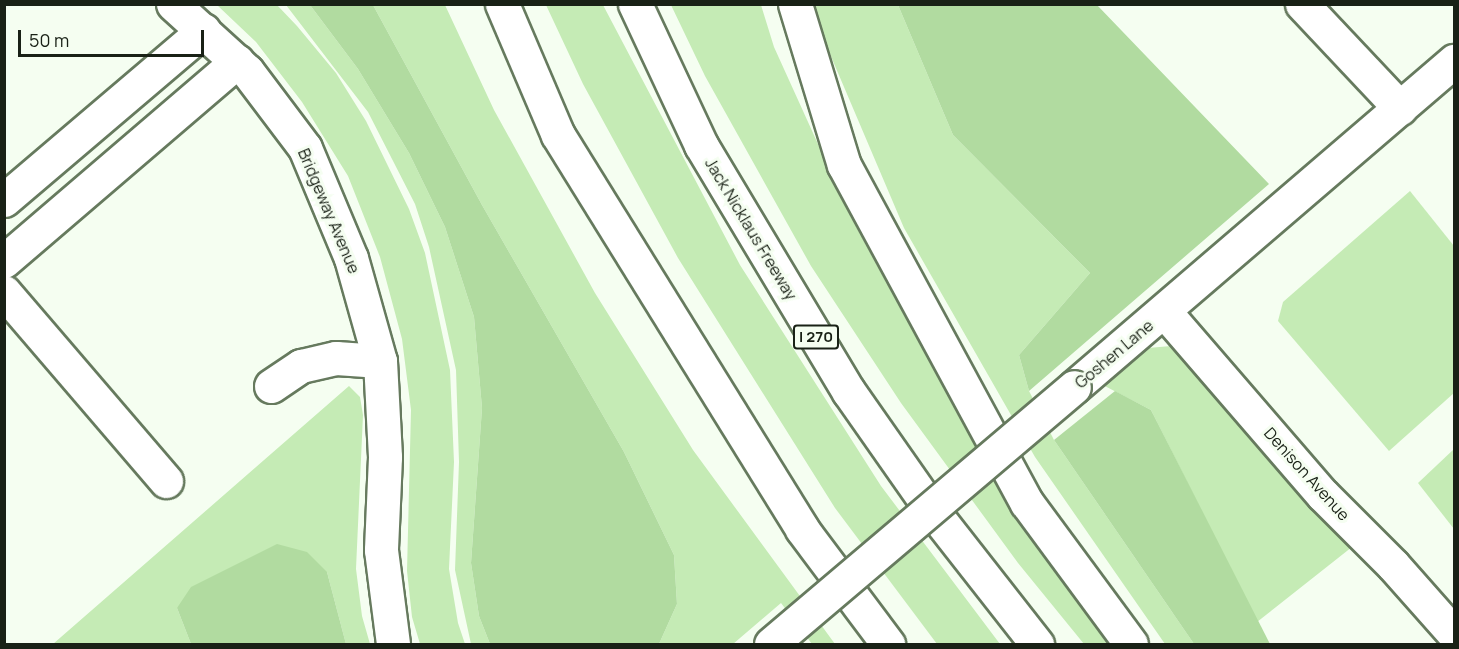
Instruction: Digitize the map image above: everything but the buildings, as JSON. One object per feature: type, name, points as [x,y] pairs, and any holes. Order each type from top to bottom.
[{"type":"main road","name":"Bridgeway Avenue","points":[[173,4],[237,62],[305,148],[351,258],[380,361],[385,457],[381,550],[393,645]]},
{"type":"main road","points":[[502,4],[558,135],[802,529],[888,645]]},
{"type":"main road","name":"Jack Nicklaus Freeway","points":[[635,4],[700,145],[849,392],[931,509],[1037,645]]},
{"type":"main road","points":[[795,4],[844,165],[1027,503],[1131,645]]},
{"type":"main road","points":[[1302,4],[1400,108]]},
{"type":"main road","points":[[4,200],[204,30]]},
{"type":"main road","name":"Goshen Lane","points":[[771,645],[1455,61]]},
{"type":"main road","points":[[4,261],[237,62]]},
{"type":"main road","points":[[4,292],[166,481]]},
{"type":"main road","name":"Denison Avenue","points":[[1164,311],[1323,495],[1393,565],[1455,634]]},
{"type":"main road","points":[[271,386],[301,366],[336,358],[380,361]]},
{"type":"green space","points":[[217,5],[277,5],[297,26],[336,73],[366,121],[409,209],[425,253],[450,370],[454,462],[449,569],[458,623],[465,644],[420,644],[412,617],[407,571],[411,410],[402,339],[380,257],[348,176],[302,102],[256,42]]},
{"type":"green space","points":[[286,5],[310,5],[358,69],[409,153],[445,227],[474,317],[482,408],[471,563],[479,616],[490,644],[471,644],[455,570],[459,462],[456,370],[429,247],[415,204],[368,112]]},
{"type":"green space","points":[[310,5],[373,5],[482,205],[624,452],[674,555],[677,604],[659,644],[490,644],[479,616],[471,563],[482,408],[474,317],[445,227],[409,153],[358,69]]},
{"type":"green space","points":[[373,5],[445,5],[494,110],[595,293],[693,450],[835,644],[812,644],[781,603],[733,644],[659,644],[677,604],[674,555],[624,452],[482,205]]},
{"type":"green space","points":[[546,5],[603,5],[740,265],[881,486],[1000,644],[937,644],[835,508],[678,258],[583,84]]},
{"type":"green space","points":[[671,5],[761,5],[774,47],[852,219],[953,404],[1113,644],[1084,644],[1018,563],[901,403],[811,266],[705,76]]},
{"type":"green space","points":[[813,5],[898,5],[953,135],[1090,273],[1019,355],[1029,391],[1054,440],[1194,644],[1165,644],[1035,457],[904,228],[824,40]]},
{"type":"green space","points":[[898,5],[1097,5],[1269,184],[1029,391],[1019,355],[1090,273],[953,135]]},
{"type":"green space","points":[[1410,191],[1454,246],[1454,393],[1389,451],[1278,321],[1283,302]]},
{"type":"green space","points":[[1171,346],[1316,512],[1352,547],[1257,622],[1151,410],[1099,383],[1148,348]]},
{"type":"green space","points":[[349,386],[360,397],[363,415],[356,569],[362,616],[370,644],[346,644],[327,572],[177,608],[191,644],[53,644]]},
{"type":"green space","points":[[1115,391],[1151,410],[1270,644],[1194,644],[1054,440]]},
{"type":"green space","points":[[1454,449],[1454,529],[1418,483]]},
{"type":"green space","points":[[277,544],[307,552],[327,572],[346,644],[191,644],[177,608],[191,587]]}]
